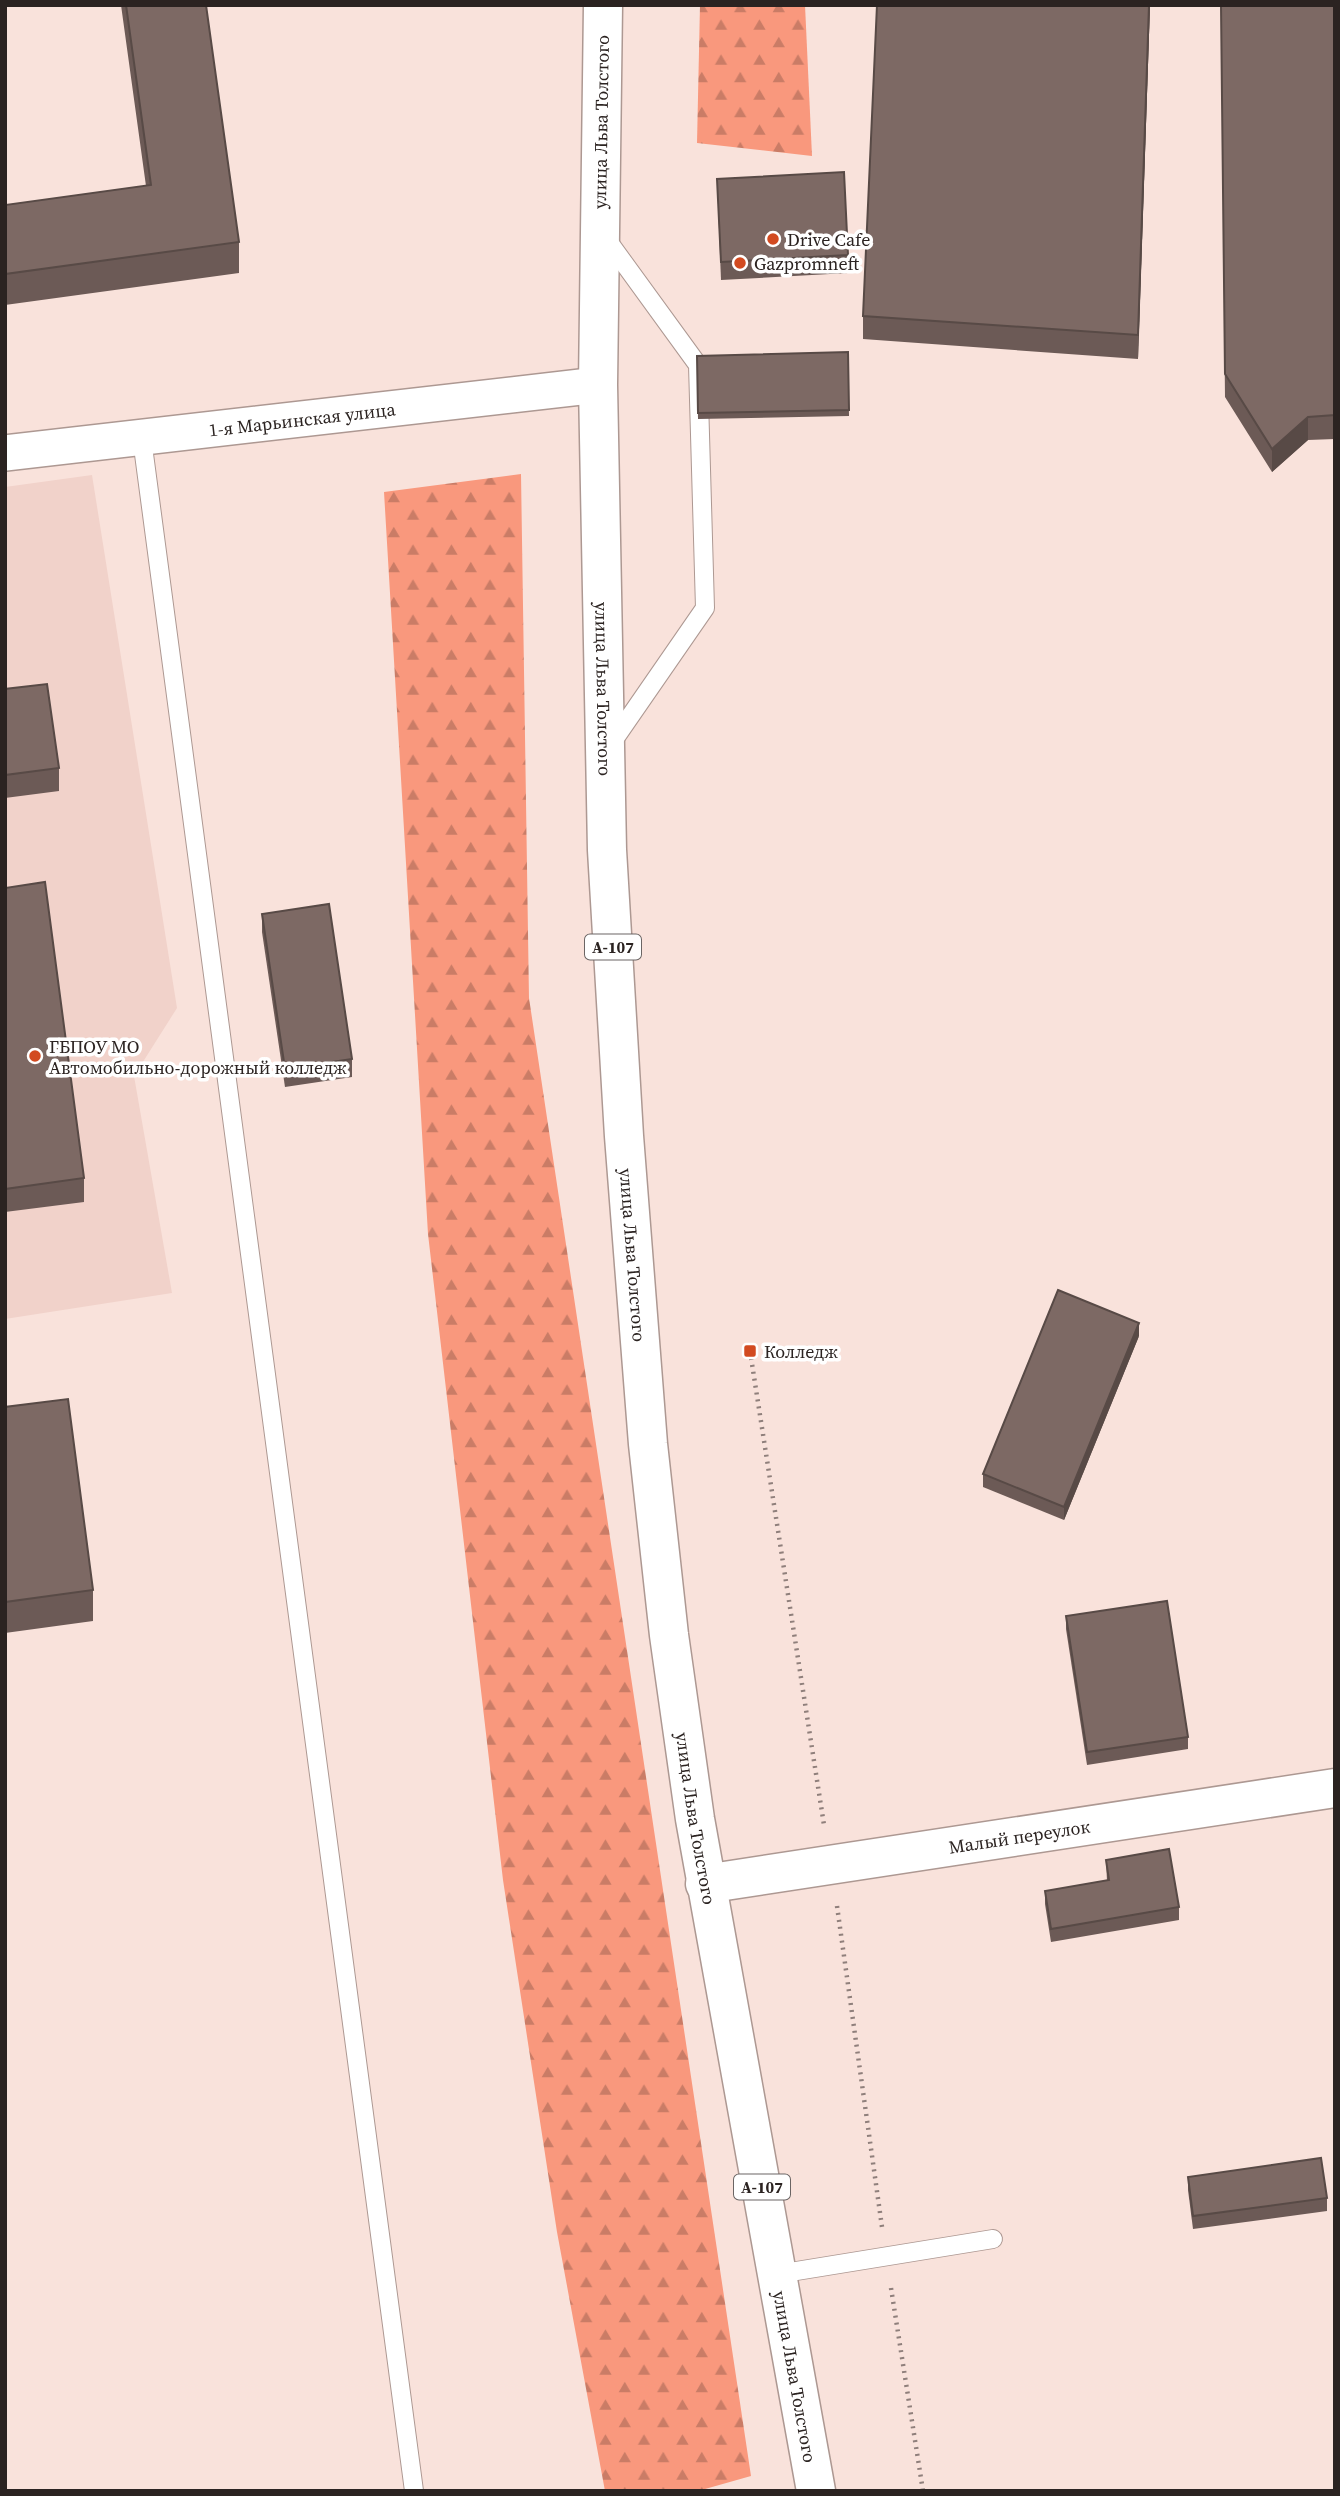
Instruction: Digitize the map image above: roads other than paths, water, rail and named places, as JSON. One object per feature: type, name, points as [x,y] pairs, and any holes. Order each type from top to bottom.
[{"type":"main road","name":"улица Льва Толстого","points":[[603,5],[598,385],[607,850],[623,1123],[648,1444],[670,1634],[705,1884],[816,2491]]},
{"type":"main road","name":"Малый переулок","points":[[705,1884],[1335,1788]]},
{"type":"street","name":"1-я Марьинская улица","points":[[5,453],[598,385]]},
{"type":"lane","points":[[600,230],[698,365],[705,608],[605,753]]},
{"type":"lane","points":[[142,439],[414,2491]]},
{"type":"lane","points":[[778,2274],[993,2239]]},
{"type":"place","name":"Drive Cafe","points":[[773,239]]},
{"type":"place","name":"Gazpromneft","points":[[740,263]]},
{"type":"place","name":"ГБПОУ МО Автомобильно-дорожный колледж","points":[[35,1056]]},
{"type":"place","name":"Колледж","points":[[750,1351]]}]
